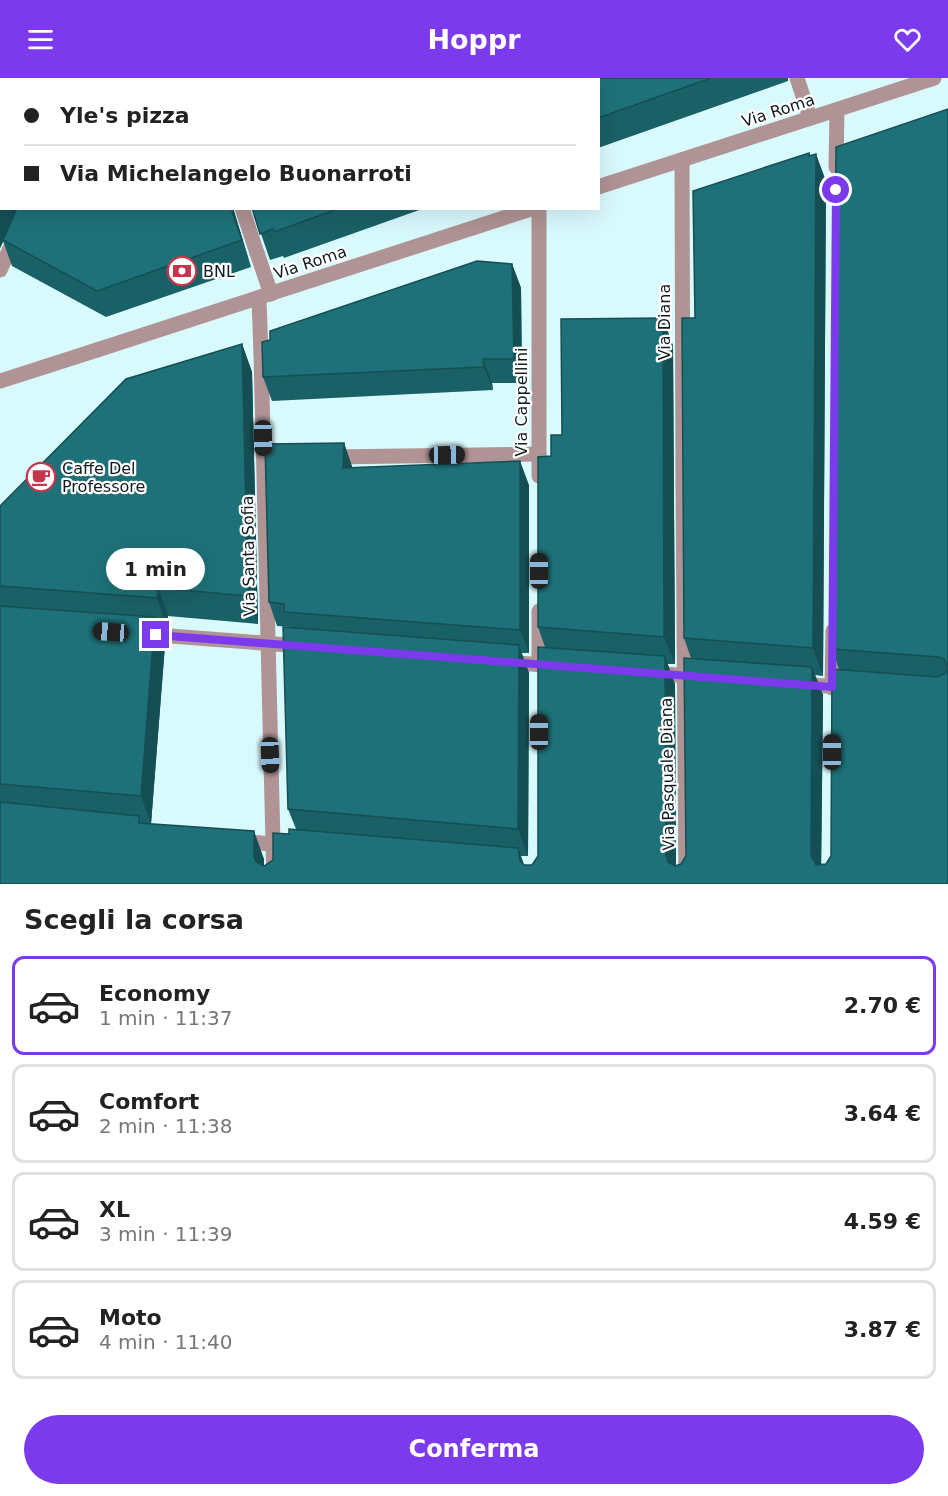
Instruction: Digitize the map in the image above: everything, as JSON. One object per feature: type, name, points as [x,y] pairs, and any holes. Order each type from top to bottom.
[{"type":"street","points":[[797,78],[810,118]]},
{"type":"street","name":"Via Roma","points":[[600,186],[934,78]]},
{"type":"street","points":[[836,179],[837,110]]},
{"type":"street","name":"Via Diana","points":[[682,160],[683,483]]},
{"type":"street","points":[[0,270],[27,210]]},
{"type":"street","name":"Via Santa Sofia","points":[[243,210],[257,253],[265,296],[261,354],[269,458],[268,643],[274,884]]},
{"type":"street","name":"Via Roma","points":[[0,381],[528,210]]},
{"type":"street","name":"Via Cappellini","points":[[539,210],[539,489]]},
{"type":"street","points":[[309,458],[539,454]]},
{"type":"street","name":"Via Pasquale Diana","points":[[683,483],[686,884]]},
{"type":"street","points":[[539,594],[539,670]]},
{"type":"street","points":[[832,692],[833,616]]},
{"type":"street","points":[[128,633],[315,647]]},
{"type":"street","points":[[492,661],[539,670],[572,667]]},
{"type":"street","points":[[639,672],[718,678]]},
{"type":"street","points":[[787,683],[832,692],[867,689]]},
{"type":"street","points":[[225,840],[307,847]]},
{"type":"building","points":[[600,78],[711,78],[600,117]]},
{"type":"building","points":[[948,109],[948,667],[944,659],[939,657],[832,649],[836,147]]},
{"type":"building","points":[[809,153],[809,156],[816,154],[813,648],[684,638],[682,318],[695,318],[693,191]]},
{"type":"building","points":[[16,210],[232,210],[242,240],[97,291],[3,240]]},
{"type":"building","points":[[253,210],[334,210],[274,232],[273,229],[260,234]]},
{"type":"building","points":[[477,261],[512,264],[514,359],[483,359],[484,367],[263,377],[262,342],[270,340],[270,331]]},
{"type":"building","points":[[663,318],[664,637],[538,627],[538,457],[551,456],[551,435],[562,435],[561,319]]},
{"type":"building","points":[[242,344],[248,596],[158,588],[157,598],[0,586],[0,506],[126,379]]},
{"type":"building","points":[[344,443],[343,468],[520,461],[520,630],[284,612],[284,604],[269,602],[265,444]]},
{"type":"building","points":[[0,606],[155,617],[141,796],[0,784]]},
{"type":"building","points":[[283,627],[519,645],[518,829],[288,809]]},
{"type":"building","points":[[538,647],[665,656],[666,856],[668,862],[675,866],[681,864],[686,856],[684,658],[812,667],[811,856],[816,865],[826,864],[831,856],[832,669],[937,677],[946,673],[948,667],[948,884],[0,884],[0,802],[139,816],[139,823],[254,831],[254,857],[256,862],[264,866],[273,860],[273,833],[289,834],[289,829],[518,848],[520,861],[524,865],[532,865],[538,856]]},
{"type":"place","name":"BNL","points":[[182,271]]},
{"type":"place","name":"Caffe Del Professore","points":[[41,477]]},
{"type":"route","points":[[156,635],[832,687],[836,190]]}]
